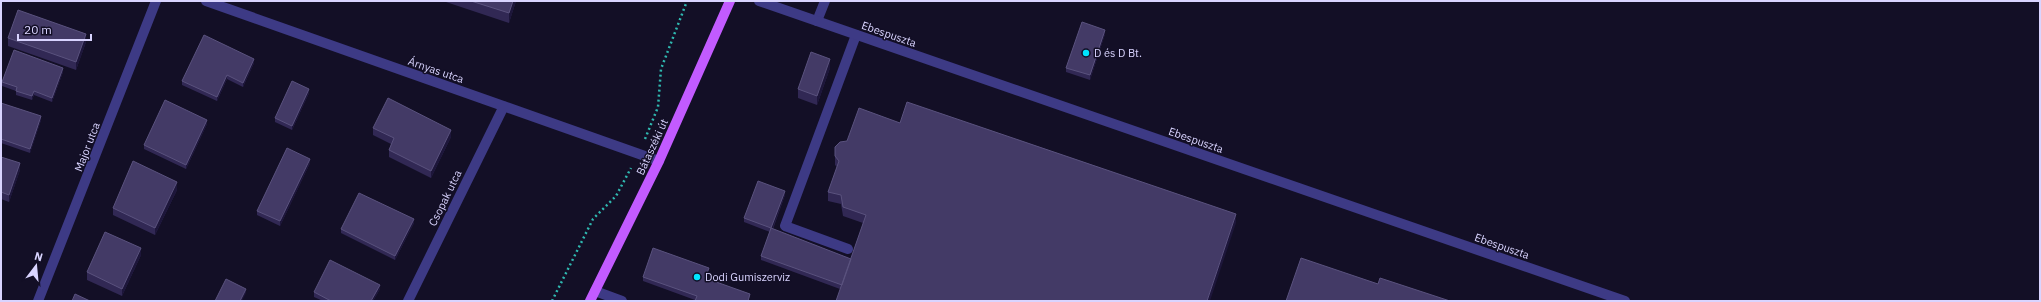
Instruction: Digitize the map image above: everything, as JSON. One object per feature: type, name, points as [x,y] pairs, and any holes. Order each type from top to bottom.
[{"type":"main road","name":"Bátaszéki út","points":[[590,301],[660,161],[730,1]]},
{"type":"street","name":"Major utca","points":[[38,301],[156,1]]},
{"type":"street","name":"Árnyas utca","points":[[206,1],[660,161]]},
{"type":"street","name":"Ebespuszta","points":[[759,1],[1625,301]]},
{"type":"street","points":[[817,21],[825,1]]},
{"type":"street","points":[[848,249],[785,226],[856,35]]},
{"type":"street","name":"Csopak utca","points":[[408,301],[504,106]]},
{"type":"street","points":[[595,291],[622,301]]},
{"type":"building","points":[[471,1],[513,1],[509,13]]},
{"type":"building","points":[[18,10],[86,34],[76,62],[8,38]]},
{"type":"building","name":"D és D Bt.","points":[[1082,22],[1105,30],[1090,75],[1066,68]]},
{"type":"building","points":[[204,35],[254,59],[243,83],[227,75],[217,97],[182,81]]},
{"type":"building","points":[[14,50],[63,68],[52,98],[34,91],[32,96],[16,91],[17,87],[2,82]]},
{"type":"building","points":[[811,52],[830,59],[817,96],[798,89]]},
{"type":"building","points":[[292,81],[309,89],[292,126],[275,118]]},
{"type":"building","points":[[388,98],[451,130],[431,171],[389,150],[394,138],[373,128]]},
{"type":"building","points":[[165,100],[207,120],[186,165],[144,145]]},
{"type":"building","points":[[907,102],[1236,214],[1207,301],[836,301],[866,215],[843,207],[841,195],[828,192],[839,161],[835,156],[835,147],[840,142],[847,141],[859,108],[900,123]]},
{"type":"building","points":[[1,103],[41,116],[30,149],[1,139]]},
{"type":"building","points":[[287,148],[310,159],[280,221],[257,211]]},
{"type":"building","points":[[1,157],[20,163],[9,195],[1,192]]},
{"type":"building","points":[[133,161],[177,182],[155,228],[113,208]]},
{"type":"building","points":[[758,181],[785,191],[771,228],[744,218]]},
{"type":"building","points":[[359,193],[414,219],[395,256],[341,229]]},
{"type":"building","points":[[771,228],[851,259],[842,285],[761,256]]},
{"type":"building","points":[[105,232],[141,248],[122,289],[87,272]]},
{"type":"building","points":[[653,248],[709,268],[705,278],[750,294],[748,301],[695,301],[697,296],[643,277]]},
{"type":"building","points":[[1301,258],[1378,284],[1380,278],[1450,301],[1286,301]]},
{"type":"building","points":[[330,260],[380,285],[371,301],[331,301],[314,292]]},
{"type":"building","points":[[226,279],[246,289],[240,301],[215,301]]},
{"type":"building","points":[[75,294],[90,301],[72,301]]},
{"type":"place","name":"D és D Bt.","points":[[1086,53]]},
{"type":"place","name":"Dodi Gumiszerviz","points":[[697,277]]}]
